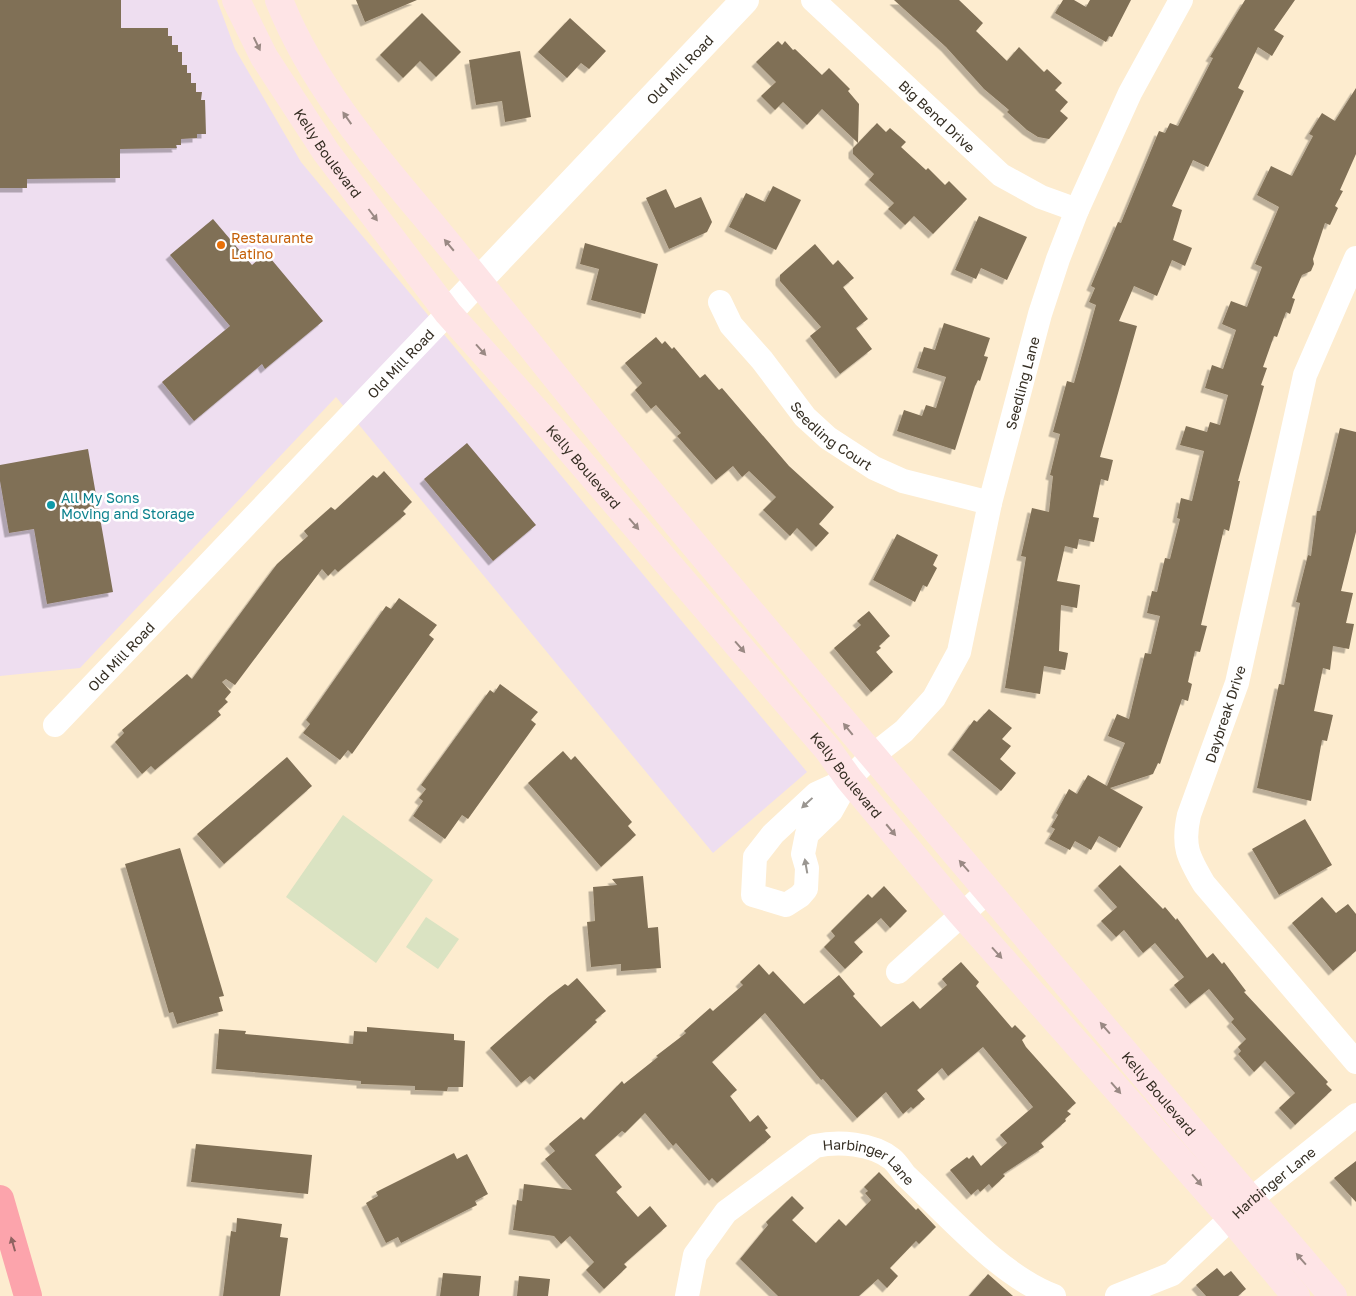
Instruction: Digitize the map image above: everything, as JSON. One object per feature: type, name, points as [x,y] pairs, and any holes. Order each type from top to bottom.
[{"type":"highway","points":[[0,1199],[28,1294]]},
{"type":"main road","name":"Kelly Boulevard","points":[[236,0],[264,57],[326,152],[448,313],[553,430],[828,750],[849,779],[961,913],[1231,1218],[1296,1296]]},
{"type":"main road","name":"Kelly Boulevard","points":[[279,0],[290,28],[325,88],[366,146],[480,282],[617,455],[871,756],[1333,1296]]},
{"type":"street","name":"Old Mill Road","points":[[55,725],[448,313],[480,282],[745,0]]},
{"type":"street","name":"Big Bend Drive","points":[[813,0],[1001,175],[1041,197],[1076,210]]},
{"type":"street","name":"Seedling Lane","points":[[849,779],[871,756],[904,731],[934,698],[960,652],[990,503],[1040,314],[1076,210],[1130,93],[1181,0]]},
{"type":"street","name":"Daybreak Drive","points":[[1356,258],[1305,375],[1237,683],[1189,815],[1185,834],[1188,856],[1204,884],[1356,1062]]},
{"type":"street","name":"Seedling Court","points":[[720,302],[731,325],[762,360],[805,417],[828,438],[874,468],[903,481],[990,503]]},
{"type":"street","points":[[849,779],[831,811],[807,834],[803,854],[807,878],[806,889],[800,896],[786,905],[753,895],[755,857],[773,834],[816,794],[849,779]]},
{"type":"street","points":[[898,972],[961,913],[987,892]]},
{"type":"street","name":"Harbinger Lane","points":[[1117,1296],[1172,1274],[1250,1200],[1356,1114]]},
{"type":"street","name":"Harbinger Lane","points":[[688,1296],[695,1254],[726,1212],[815,1146],[832,1142],[857,1146],[892,1159],[905,1175],[1010,1272],[1036,1289],[1054,1296]]},
{"type":"shaded area","points":[[0,0],[217,0],[235,49],[301,162],[807,772],[713,853],[336,397],[80,668],[0,676]]},
{"type":"green space","points":[[343,815],[433,880],[376,963],[286,897]]},
{"type":"green space","points":[[426,917],[459,939],[438,969],[406,947]]},
{"type":"building","points":[[0,0],[121,0],[121,28],[168,28],[168,36],[172,36],[172,45],[178,45],[178,52],[182,52],[182,65],[187,65],[187,73],[191,73],[191,83],[196,83],[196,92],[202,92],[201,100],[205,100],[206,134],[197,134],[197,138],[181,139],[181,145],[176,145],[177,148],[120,149],[120,178],[27,179],[27,188],[0,188]]},
{"type":"building","points":[[356,0],[417,0],[365,22]]},
{"type":"building","points":[[894,0],[959,0],[983,23],[976,31],[1007,61],[1019,47],[1044,72],[1047,69],[1062,83],[1055,90],[1068,102],[1060,111],[1068,118],[1049,139],[1038,137],[1027,130],[1007,112],[1009,110],[984,89],[946,47]]},
{"type":"building","points":[[1063,0],[1074,0],[1086,7],[1090,0],[1131,0],[1112,37],[1109,36],[1106,42],[1055,13]]},
{"type":"building","points":[[1245,0],[1295,0],[1274,30],[1284,36],[1272,56],[1258,47],[1238,88],[1244,91],[1208,167],[1193,160],[1172,206],[1182,210],[1173,240],[1192,248],[1185,266],[1172,260],[1157,296],[1134,286],[1119,321],[1137,326],[1100,457],[1113,460],[1108,481],[1101,479],[1093,517],[1099,518],[1094,542],[1079,539],[1077,549],[1065,546],[1057,581],[1080,585],[1077,608],[1061,605],[1059,651],[1068,653],[1065,670],[1044,666],[1040,694],[1005,688],[1026,557],[1021,556],[1032,508],[1049,512],[1053,476],[1050,475],[1060,434],[1053,432],[1067,381],[1074,383],[1096,305],[1089,302],[1095,288],[1091,286],[1118,222],[1121,223],[1159,131],[1165,133],[1170,123],[1178,126],[1213,58],[1210,57]]},
{"type":"building","points":[[422,13],[461,52],[436,77],[420,61],[403,78],[380,55]]},
{"type":"building","points":[[570,18],[606,51],[589,69],[581,63],[567,78],[538,52]]},
{"type":"building","points":[[778,41],[782,45],[785,41],[822,75],[829,68],[850,89],[848,91],[859,104],[858,143],[822,109],[807,125],[783,102],[775,110],[761,96],[776,82],[756,62]]},
{"type":"building","points":[[520,51],[531,117],[505,122],[502,101],[476,105],[469,60]]},
{"type":"building","points":[[1356,88],[1356,154],[1340,190],[1343,191],[1335,206],[1338,208],[1330,225],[1325,223],[1311,271],[1302,275],[1292,298],[1295,299],[1290,314],[1286,312],[1277,337],[1274,336],[1263,367],[1267,368],[1261,385],[1264,386],[1238,481],[1240,481],[1229,531],[1224,529],[1201,625],[1207,626],[1200,652],[1195,651],[1188,682],[1192,684],[1188,701],[1182,699],[1160,764],[1158,763],[1153,774],[1110,788],[1143,807],[1120,848],[1099,836],[1091,850],[1075,841],[1070,850],[1049,839],[1055,829],[1051,827],[1058,815],[1056,813],[1069,789],[1077,794],[1088,775],[1107,786],[1125,743],[1108,736],[1117,714],[1129,719],[1145,653],[1151,654],[1160,616],[1147,613],[1152,591],[1157,592],[1165,558],[1170,559],[1180,519],[1177,518],[1181,498],[1192,501],[1204,451],[1180,445],[1186,426],[1207,432],[1210,422],[1220,425],[1228,395],[1205,388],[1212,365],[1223,369],[1236,330],[1222,324],[1231,301],[1247,307],[1262,267],[1255,264],[1279,207],[1257,195],[1271,166],[1292,176],[1313,136],[1309,134],[1322,113],[1335,121]]},
{"type":"building","points":[[877,123],[886,132],[890,128],[906,142],[901,147],[926,170],[928,168],[945,185],[949,181],[967,199],[933,234],[914,216],[905,225],[888,209],[894,203],[869,180],[874,174],[853,154],[853,148]]},
{"type":"building","points":[[773,186],[801,200],[776,250],[729,227],[746,193],[765,202]]},
{"type":"building","points":[[666,189],[675,208],[701,197],[712,222],[707,232],[669,249],[646,198]]},
{"type":"building","points":[[979,216],[1027,237],[1007,280],[981,268],[976,279],[955,270]]},
{"type":"building","points":[[213,219],[252,265],[266,253],[323,321],[265,369],[262,364],[194,421],[162,382],[230,326],[170,255]]},
{"type":"building","points":[[585,243],[658,264],[645,314],[591,300],[599,269],[580,264]]},
{"type":"building","points":[[815,244],[833,265],[838,260],[854,278],[843,287],[868,319],[856,328],[872,349],[840,374],[810,336],[821,327],[780,281],[780,275]]},
{"type":"building","points":[[944,323],[990,338],[984,356],[988,357],[980,381],[978,380],[975,386],[955,450],[897,431],[904,410],[922,416],[926,405],[936,408],[946,377],[917,368],[924,347],[935,350]]},
{"type":"building","points":[[656,337],[662,344],[665,341],[672,349],[674,347],[700,378],[705,374],[719,390],[722,388],[789,466],[834,507],[819,524],[829,533],[816,547],[797,528],[790,536],[763,510],[776,497],[749,471],[742,477],[733,466],[716,480],[677,436],[681,433],[656,405],[651,409],[635,390],[642,383],[625,363]]},
{"type":"building","points":[[1340,428],[1356,432],[1356,532],[1341,591],[1353,593],[1346,623],[1354,624],[1349,649],[1333,646],[1330,670],[1323,668],[1314,711],[1333,715],[1327,741],[1322,740],[1311,801],[1257,788],[1279,684],[1284,685],[1300,603],[1296,602],[1308,555],[1311,556],[1317,511],[1320,511]]},
{"type":"building","points":[[467,443],[536,525],[493,561],[424,479]]},
{"type":"building","name":"All My Sons Moving and Storage","points":[[88,449],[113,592],[47,604],[34,529],[9,533],[0,481],[0,465]]},
{"type":"building","points":[[384,471],[412,502],[403,511],[406,514],[338,572],[335,569],[328,576],[322,569],[235,685],[226,679],[222,682],[231,692],[225,699],[228,702],[218,711],[221,715],[155,770],[151,766],[142,774],[115,742],[124,733],[122,730],[187,674],[192,679],[277,564],[308,536],[304,531],[331,507],[335,510],[373,475],[377,478]]},
{"type":"building","points":[[897,534],[938,555],[933,565],[937,568],[927,587],[923,585],[915,602],[873,580]]},
{"type":"building","points":[[399,598],[437,625],[429,635],[434,639],[352,754],[348,750],[340,760],[303,733],[310,724],[306,720],[386,606],[391,609]]},
{"type":"building","points":[[869,611],[890,636],[879,646],[881,648],[876,652],[893,672],[871,692],[834,648],[861,625],[857,621]]},
{"type":"building","points":[[500,684],[538,712],[531,720],[536,724],[468,819],[462,815],[445,839],[413,816],[423,801],[419,798],[426,789],[421,785],[490,690],[494,693]]},
{"type":"building","points":[[989,709],[1012,728],[1002,739],[1011,746],[1000,759],[1016,773],[1001,791],[952,750],[974,720],[977,722]]},
{"type":"building","points":[[563,751],[571,760],[575,756],[632,822],[628,826],[636,835],[601,867],[528,783]]},
{"type":"building","points":[[287,757],[312,786],[224,864],[197,834]]},
{"type":"building","points":[[1305,819],[1332,865],[1279,895],[1252,849]]},
{"type":"building","points":[[180,848],[224,996],[219,997],[223,1011],[177,1024],[173,1012],[169,1013],[125,864]]},
{"type":"building","points":[[1120,865],[1163,909],[1165,907],[1176,920],[1177,918],[1207,958],[1213,953],[1222,964],[1224,962],[1246,991],[1244,992],[1328,1082],[1326,1084],[1332,1090],[1295,1125],[1279,1108],[1295,1093],[1265,1061],[1254,1072],[1238,1054],[1241,1051],[1238,1047],[1246,1039],[1231,1022],[1234,1019],[1209,989],[1190,1004],[1174,985],[1184,977],[1155,943],[1143,953],[1124,930],[1116,937],[1101,921],[1117,907],[1098,886]]},
{"type":"building","points":[[643,876],[648,928],[658,927],[661,968],[621,971],[621,964],[591,967],[587,922],[595,921],[593,887],[617,885],[612,879]]},
{"type":"building","points":[[884,886],[907,911],[890,928],[881,918],[854,942],[863,952],[845,969],[824,947],[835,936],[831,931],[868,894],[872,898]]},
{"type":"building","points":[[1322,897],[1336,913],[1348,904],[1356,914],[1356,951],[1333,971],[1292,923]]},
{"type":"building","points":[[961,962],[979,982],[976,986],[1012,1028],[1015,1025],[1026,1036],[1022,1040],[1026,1047],[1076,1103],[1067,1111],[1071,1114],[1065,1119],[1066,1121],[1041,1143],[1044,1147],[1003,1174],[1005,1176],[992,1188],[989,1184],[980,1192],[978,1189],[971,1195],[950,1170],[967,1157],[969,1159],[973,1155],[981,1166],[1007,1143],[1000,1135],[1033,1107],[983,1047],[948,1076],[942,1068],[917,1090],[925,1099],[913,1109],[911,1107],[903,1114],[886,1092],[857,1118],[823,1079],[821,1080],[765,1013],[712,1062],[737,1090],[730,1096],[750,1122],[758,1115],[768,1128],[765,1130],[771,1137],[717,1183],[712,1178],[709,1181],[676,1143],[673,1146],[645,1113],[625,1133],[622,1131],[595,1155],[622,1187],[616,1192],[638,1217],[650,1206],[667,1226],[624,1264],[627,1267],[604,1289],[586,1270],[594,1262],[570,1236],[561,1244],[554,1236],[513,1230],[517,1200],[522,1201],[524,1184],[572,1190],[545,1159],[555,1151],[549,1144],[581,1117],[584,1120],[622,1081],[624,1084],[658,1057],[656,1056],[686,1033],[684,1031],[710,1008],[713,1011],[743,985],[740,982],[759,964],[769,975],[773,971],[804,1004],[839,975],[855,994],[853,996],[881,1027],[913,1001],[920,1009],[947,985],[942,979]]},
{"type":"building","points":[[577,978],[606,1011],[595,1020],[597,1022],[534,1080],[530,1076],[521,1083],[490,1048],[549,996],[565,984],[568,986]]},
{"type":"building","points":[[367,1027],[454,1034],[454,1040],[465,1041],[463,1087],[448,1087],[447,1091],[415,1090],[415,1086],[361,1084],[361,1081],[216,1069],[219,1029],[246,1031],[245,1034],[353,1044],[354,1031],[367,1032]]},
{"type":"building","points":[[196,1144],[312,1155],[308,1194],[191,1182]]},
{"type":"building","points":[[454,1153],[457,1159],[467,1154],[488,1194],[475,1201],[477,1205],[401,1243],[398,1237],[386,1243],[366,1203],[378,1196],[376,1192]]},
{"type":"building","points":[[1356,1161],[1356,1202],[1334,1178]]},
{"type":"building","points":[[879,1172],[916,1210],[918,1208],[936,1227],[919,1244],[916,1241],[890,1268],[898,1276],[887,1288],[878,1279],[859,1296],[778,1296],[740,1259],[768,1225],[766,1222],[792,1196],[804,1208],[792,1220],[816,1243],[839,1219],[846,1226],[871,1200],[865,1193],[868,1191],[864,1187]]},
{"type":"building","points":[[237,1218],[282,1224],[280,1237],[288,1238],[280,1296],[223,1296],[231,1231],[236,1232]]},
{"type":"building","points":[[1217,1268],[1224,1276],[1231,1271],[1246,1289],[1238,1296],[1206,1296],[1196,1285]]},
{"type":"building","points":[[443,1273],[481,1276],[479,1296],[440,1296]]},
{"type":"building","points":[[988,1274],[1013,1296],[969,1296]]},
{"type":"building","points":[[519,1276],[550,1279],[548,1296],[517,1296]]},
{"type":"place","name":"Restaurante Latino","points":[[221,245]]},
{"type":"place","name":"All My Sons Moving and Storage","points":[[51,505]]}]
